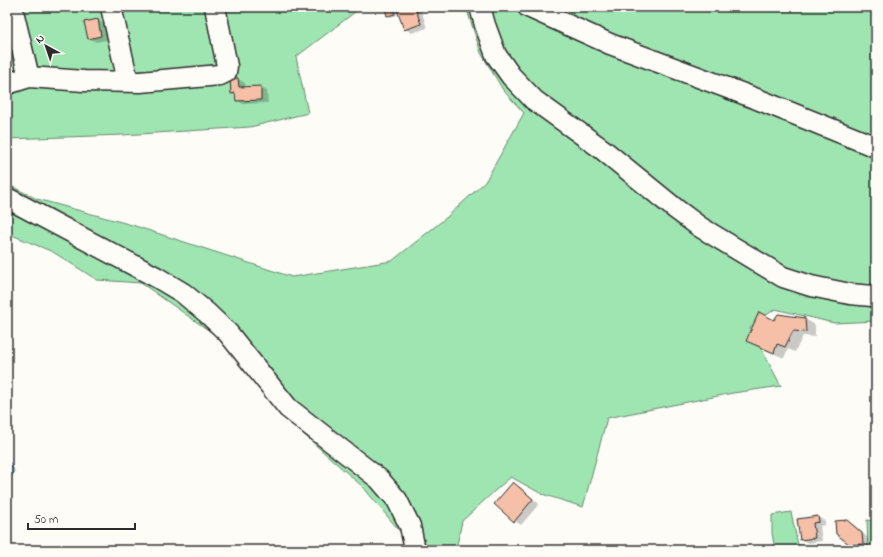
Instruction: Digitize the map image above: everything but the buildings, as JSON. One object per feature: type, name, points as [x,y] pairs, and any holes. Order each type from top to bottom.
[{"type":"street","points":[[12,7],[29,77]]},
{"type":"street","points":[[111,7],[128,82]]},
{"type":"street","points":[[7,84],[29,77],[84,81],[140,82],[220,76],[226,72],[227,66],[215,7]]},
{"type":"street","points":[[480,7],[496,55],[511,76],[534,100],[602,149],[676,210],[700,227],[783,277],[811,286],[850,294],[872,296],[876,294]]},
{"type":"street","points":[[528,7],[610,44],[757,99],[876,147]]},
{"type":"street","points":[[7,198],[158,278],[183,293],[206,312],[228,333],[288,408],[379,479],[397,500],[410,526],[415,550]]},
{"type":"green space","points":[[7,7],[365,7],[359,9],[296,57],[308,113],[250,127],[123,135],[7,139]]},
{"type":"green space","points":[[466,7],[876,7],[876,321],[834,323],[775,309],[750,327],[781,386],[733,393],[607,418],[583,507],[542,494],[511,477],[462,521],[456,550],[404,550],[403,535],[363,487],[284,417],[221,339],[141,283],[97,280],[53,252],[7,233],[7,184],[37,199],[132,225],[292,277],[392,261],[447,217],[485,182],[524,113],[503,90],[481,53]]},
{"type":"green space","points":[[791,512],[798,545],[841,550],[775,550],[772,533],[772,515]]},
{"type":"green space","points":[[867,520],[875,521],[876,550],[846,550],[868,548]]},
{"type":"water","points":[[7,459],[14,471],[7,487]]}]
